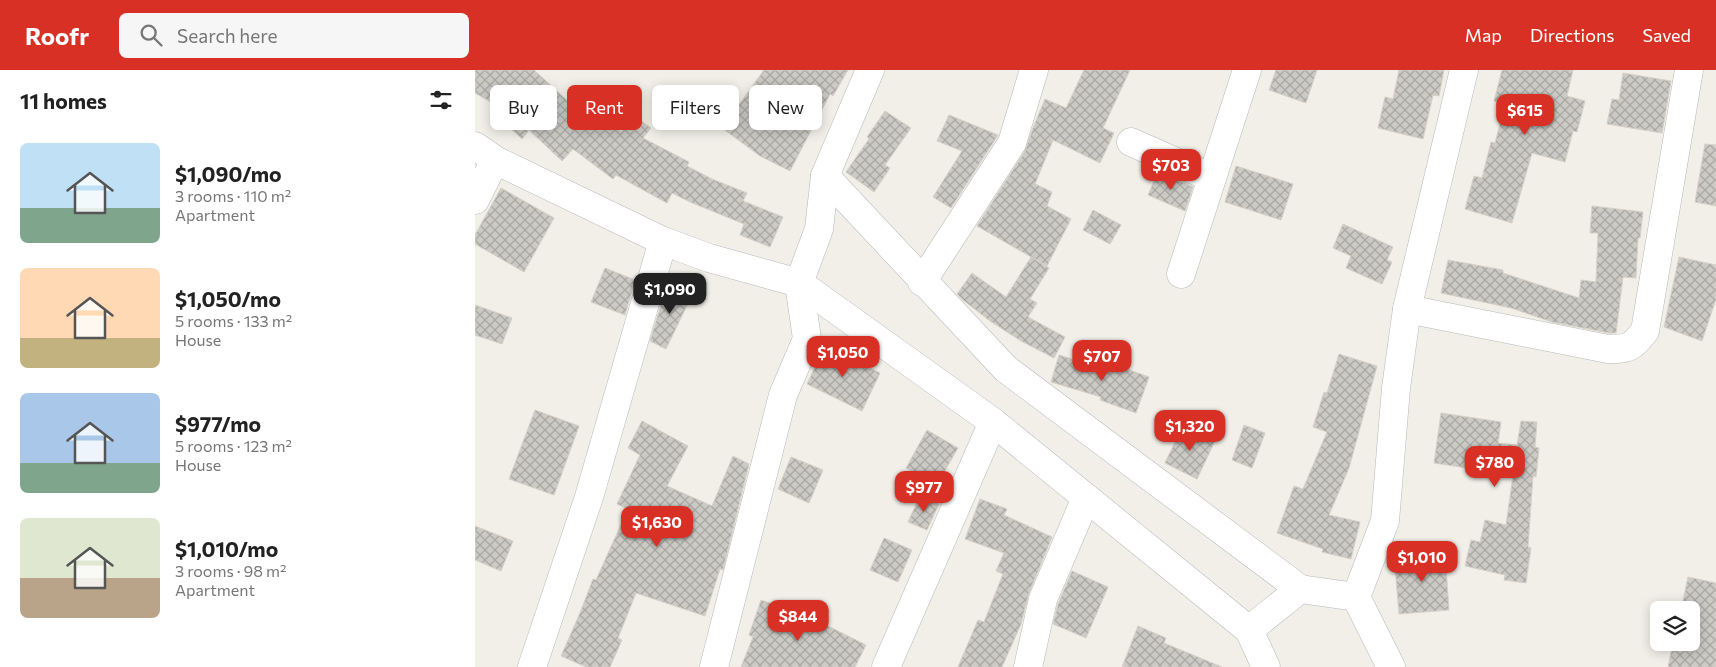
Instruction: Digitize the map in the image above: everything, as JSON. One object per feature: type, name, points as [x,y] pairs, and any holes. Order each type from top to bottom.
[{"type":"street","points":[[714,667],[783,395],[807,339],[799,284],[819,229],[825,176],[870,70]]},
{"type":"street","points":[[922,282],[1011,143],[1034,70]]},
{"type":"street","points":[[1181,274],[1247,70]]},
{"type":"street","points":[[1391,667],[1356,597],[1385,521],[1396,388],[1407,309],[1464,70]]},
{"type":"street","points":[[1407,309],[1608,349],[1624,349],[1633,345],[1645,331],[1689,70]]},
{"type":"street","points":[[1131,142],[1212,178]]},
{"type":"street","points":[[475,200],[485,153],[663,241],[709,258],[799,284],[993,422],[1249,630],[1265,667]]},
{"type":"street","points":[[825,176],[922,282],[1006,369],[1300,589],[1356,597]]},
{"type":"street","points":[[532,667],[589,497],[663,241]]},
{"type":"street","points":[[886,667],[993,422]]},
{"type":"street","points":[[1027,667],[1043,599],[1086,498]]},
{"type":"street","points":[[1249,630],[1300,589]]},
{"type":"building","points":[[475,70],[534,70],[550,85],[490,85],[490,102],[475,93]]},
{"type":"building","points":[[764,70],[848,70],[833,96],[830,94],[822,109],[822,85],[753,85]]},
{"type":"building","points":[[1084,70],[1130,70],[1103,128],[1114,133],[1100,163],[1053,140],[1035,184],[1052,192],[1047,206],[1071,219],[1047,266],[977,226],[1025,151],[1045,99],[1066,108]]},
{"type":"building","points":[[1276,70],[1317,70],[1306,103],[1269,90]]},
{"type":"building","points":[[1399,70],[1444,70],[1439,96],[1433,95],[1423,139],[1378,128],[1385,97],[1393,99]]},
{"type":"building","points":[[1502,70],[1573,70],[1567,96],[1585,101],[1577,132],[1573,131],[1565,162],[1532,153],[1512,223],[1465,209],[1474,176],[1482,178],[1491,142],[1495,143],[1505,104],[1494,101]]},
{"type":"building","points":[[1623,73],[1671,81],[1662,133],[1607,124],[1612,99],[1619,100]]},
{"type":"building","points":[[557,91],[567,100],[567,130],[619,130],[621,132],[622,130],[642,130],[642,122],[651,128],[643,138],[689,162],[687,166],[712,179],[747,193],[743,201],[783,217],[770,247],[740,235],[744,224],[672,193],[667,203],[616,175],[613,179],[573,149],[562,161],[529,130],[557,130]]},
{"type":"building","points":[[749,91],[749,130],[811,130],[790,171],[760,156],[725,130],[739,130],[739,105]]},
{"type":"building","points":[[885,111],[911,128],[885,165],[890,168],[874,192],[846,172],[869,139],[867,137]]},
{"type":"building","points":[[949,115],[998,135],[951,208],[933,197],[962,151],[937,141]]},
{"type":"building","points":[[512,130],[529,130],[522,139]]},
{"type":"building","points":[[1705,144],[1716,145],[1716,206],[1695,202]]},
{"type":"building","points":[[1236,166],[1293,184],[1281,220],[1225,202]]},
{"type":"building","points":[[1158,171],[1193,187],[1185,211],[1148,195]]},
{"type":"building","points":[[501,188],[554,218],[524,272],[475,244],[475,235]]},
{"type":"building","points":[[1592,206],[1643,212],[1640,238],[1638,238],[1636,278],[1623,277],[1616,333],[1552,322],[1511,308],[1441,293],[1448,260],[1503,270],[1503,273],[1579,298],[1581,280],[1596,282],[1598,233],[1590,233]]},
{"type":"building","points":[[1093,210],[1121,225],[1110,244],[1083,230]]},
{"type":"building","points":[[1343,224],[1393,247],[1387,260],[1392,262],[1382,284],[1346,268],[1351,256],[1333,248]]},
{"type":"building","points":[[1031,257],[1049,268],[1030,299],[1037,303],[1028,317],[1065,337],[1054,358],[1021,341],[990,321],[957,294],[972,273],[1006,297]]},
{"type":"building","points":[[1679,257],[1716,265],[1716,299],[1702,341],[1664,327]]},
{"type":"building","points":[[605,268],[635,280],[625,315],[591,302]]},
{"type":"building","points":[[673,284],[693,293],[666,349],[650,341],[665,292],[668,294]]},
{"type":"building","points":[[475,305],[512,318],[502,344],[475,335]]},
{"type":"building","points":[[825,346],[880,373],[862,411],[807,384]]},
{"type":"building","points":[[1339,354],[1377,366],[1349,468],[1329,515],[1360,522],[1351,559],[1322,552],[1323,549],[1277,533],[1294,486],[1303,489],[1327,432],[1313,427],[1324,392],[1327,393]]},
{"type":"building","points":[[1059,355],[1110,371],[1113,364],[1149,377],[1136,413],[1100,400],[1101,397],[1051,382]]},
{"type":"building","points":[[535,410],[579,426],[554,495],[509,479]]},
{"type":"building","points":[[1441,413],[1501,422],[1498,443],[1517,445],[1521,421],[1537,422],[1535,447],[1539,448],[1536,477],[1533,476],[1528,547],[1531,548],[1526,583],[1504,580],[1505,575],[1465,566],[1471,540],[1480,542],[1485,520],[1506,525],[1513,475],[1434,463]]},
{"type":"building","points":[[642,421],[688,446],[667,486],[712,506],[733,456],[749,464],[723,570],[720,569],[705,616],[636,593],[618,638],[622,640],[610,667],[586,667],[561,656],[593,579],[596,580],[628,509],[617,504],[640,455],[628,448]]},
{"type":"building","points":[[1183,425],[1215,441],[1197,479],[1165,463]]},
{"type":"building","points":[[1244,425],[1265,433],[1252,468],[1232,460]]},
{"type":"building","points":[[927,430],[958,448],[936,486],[906,468]]},
{"type":"building","points":[[791,457],[823,470],[809,503],[778,489]]},
{"type":"building","points":[[920,496],[939,504],[927,530],[908,522]]},
{"type":"building","points":[[980,499],[1007,509],[1004,515],[1052,537],[1029,593],[1021,624],[1002,667],[958,667],[978,620],[984,622],[1003,574],[996,571],[1004,553],[965,539]]},
{"type":"building","points":[[475,526],[513,541],[501,571],[475,560]]},
{"type":"building","points":[[884,538],[912,550],[898,582],[870,570]]},
{"type":"building","points":[[1445,553],[1449,610],[1399,614],[1394,554]]},
{"type":"building","points":[[1072,571],[1108,587],[1086,638],[1053,624],[1058,604]]},
{"type":"building","points":[[1688,577],[1716,583],[1716,667],[1668,667],[1671,651],[1700,651],[1700,601],[1683,601]]},
{"type":"building","points":[[761,600],[814,619],[866,645],[855,667],[741,667],[753,637],[749,635]]},
{"type":"building","points":[[1138,626],[1166,638],[1164,643],[1222,667],[1122,667]]}]
